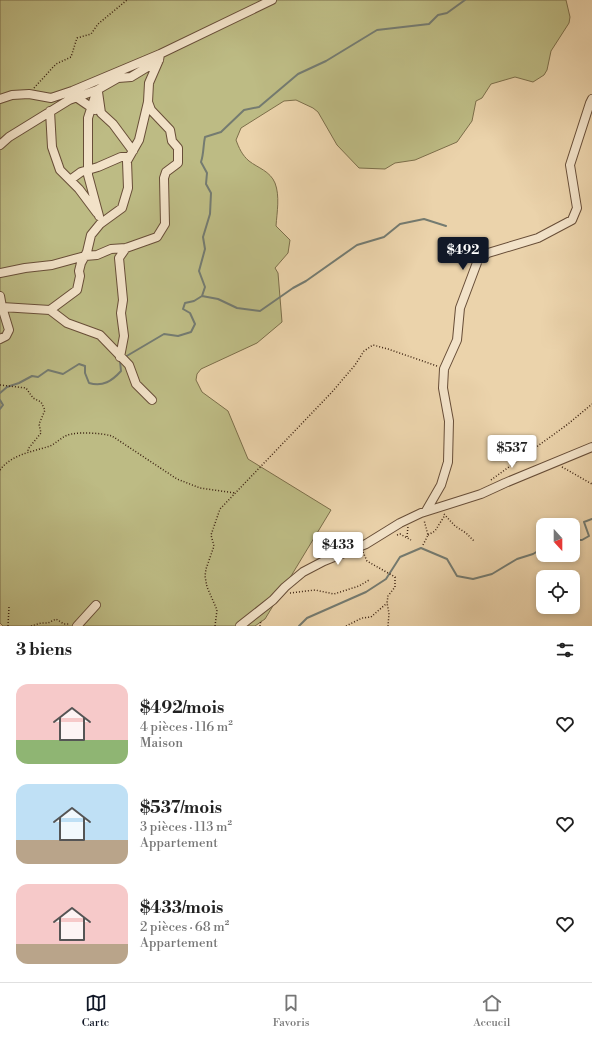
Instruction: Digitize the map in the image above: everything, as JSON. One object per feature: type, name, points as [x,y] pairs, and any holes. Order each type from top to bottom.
[{"type":"street","points":[[0,99],[12,95],[29,94],[51,98],[72,91],[160,57],[272,0]]},
{"type":"street","points":[[0,145],[9,137],[50,111],[76,97],[97,90],[118,78],[131,77],[160,57]]},
{"type":"street","points":[[50,310],[77,290],[81,263],[87,252],[91,235],[101,219],[122,208],[128,188],[127,161],[139,140],[148,102],[149,83],[160,57]]},
{"type":"street","points":[[97,90],[88,118],[88,176],[101,219]]},
{"type":"street","points":[[97,90],[101,112]]},
{"type":"street","points":[[76,97],[91,108],[101,112],[113,124],[131,154]]},
{"type":"street","points":[[423,512],[442,485],[448,462],[449,421],[443,388],[444,369],[457,340],[460,308],[478,260],[488,253],[538,238],[572,220],[577,208],[570,165],[592,99]]},
{"type":"street","points":[[0,273],[52,265],[85,256],[97,255],[111,249],[126,248],[157,237],[165,224],[164,178],[166,172],[178,163],[178,148],[172,141],[170,130],[151,110],[148,102]]},
{"type":"street","points":[[50,111],[52,147],[60,170],[80,189],[101,219]]},
{"type":"street","points":[[70,180],[81,172],[88,171],[131,154]]},
{"type":"street","points":[[120,357],[124,336],[121,313],[122,300],[119,258],[126,248]]},
{"type":"street","points":[[0,296],[1,307],[9,330],[6,336],[0,339]]},
{"type":"street","points":[[1,307],[50,310],[67,323],[100,335],[129,365],[136,384],[152,400]]},
{"type":"street","points":[[240,626],[303,572],[324,561],[373,540],[400,523],[423,512],[466,500],[592,447]]},
{"type":"street","points":[[77,626],[96,605]]},
{"type":"path","points":[[29,94],[56,64],[71,57],[77,38],[91,34],[98,24],[127,0]]},
{"type":"path","points":[[215,626],[218,610],[207,588],[206,569],[214,546],[211,535],[220,509],[332,392],[355,365],[364,351],[373,345],[444,369]]},
{"type":"path","points":[[0,385],[26,388],[33,398],[41,402],[45,410],[39,424],[40,433],[28,449],[28,452]]},
{"type":"path","points":[[486,484],[568,424],[592,404]]},
{"type":"path","points":[[0,470],[5,464],[28,452],[51,445],[72,434],[103,434],[116,439],[177,479],[200,488],[235,493]]},
{"type":"path","points":[[555,462],[592,484]]},
{"type":"path","points":[[437,508],[454,526],[466,533],[476,542]]},
{"type":"path","points":[[423,545],[428,536],[435,531],[449,511]]},
{"type":"path","points":[[423,512],[428,536]]},
{"type":"path","points":[[395,535],[400,534],[411,540]]},
{"type":"path","points":[[358,547],[359,550],[364,552],[367,561],[395,577],[395,587],[389,593],[387,603],[389,613],[388,626]]},
{"type":"path","points":[[278,595],[314,590],[334,594],[359,586],[369,580]]},
{"type":"path","points":[[346,626],[362,618],[371,617],[387,603]]},
{"type":"path","points":[[8,626],[9,606]]},
{"type":"path","points":[[31,626],[41,623],[48,624],[56,619],[64,624],[69,623],[73,626]]},
{"type":"shaded area","points":[[0,0],[566,0],[570,17],[569,23],[551,51],[547,70],[544,75],[533,82],[515,77],[491,84],[482,98],[476,101],[472,121],[457,142],[415,160],[395,163],[385,169],[359,168],[337,145],[318,112],[296,100],[284,101],[241,128],[236,140],[238,146],[247,159],[270,175],[273,179],[277,188],[278,199],[276,226],[290,240],[288,253],[275,268],[278,273],[282,322],[257,343],[201,369],[197,374],[196,380],[202,392],[228,411],[248,459],[331,510],[265,619],[255,626],[3,626],[0,623]]},
{"type":"waterway","points":[[202,296],[205,287],[199,271],[205,249],[203,237],[210,214],[211,193],[206,184],[207,173],[201,162],[205,137],[221,132],[244,110],[259,107],[298,74],[326,61],[377,30],[429,24],[438,15],[447,13],[465,0]]},
{"type":"waterway","points":[[125,357],[164,334],[178,336],[191,332],[195,324],[190,313],[183,309],[185,303],[194,301],[202,296],[218,299],[237,308],[260,311],[357,245],[384,237],[400,224],[424,219],[446,226]]},
{"type":"waterway","points":[[0,393],[7,387],[32,376],[38,377],[48,370],[63,374],[79,364],[85,366],[85,373],[89,383],[103,384],[114,378],[121,371],[120,361]]},
{"type":"waterway","points":[[0,400],[3,405],[0,409]]},
{"type":"waterway","points":[[580,540],[589,536],[584,522],[592,519]]},
{"type":"waterway","points":[[299,626],[307,618],[366,592],[386,579],[400,557],[421,548],[447,559],[457,576],[473,579],[492,574],[517,559],[536,552]]}]
